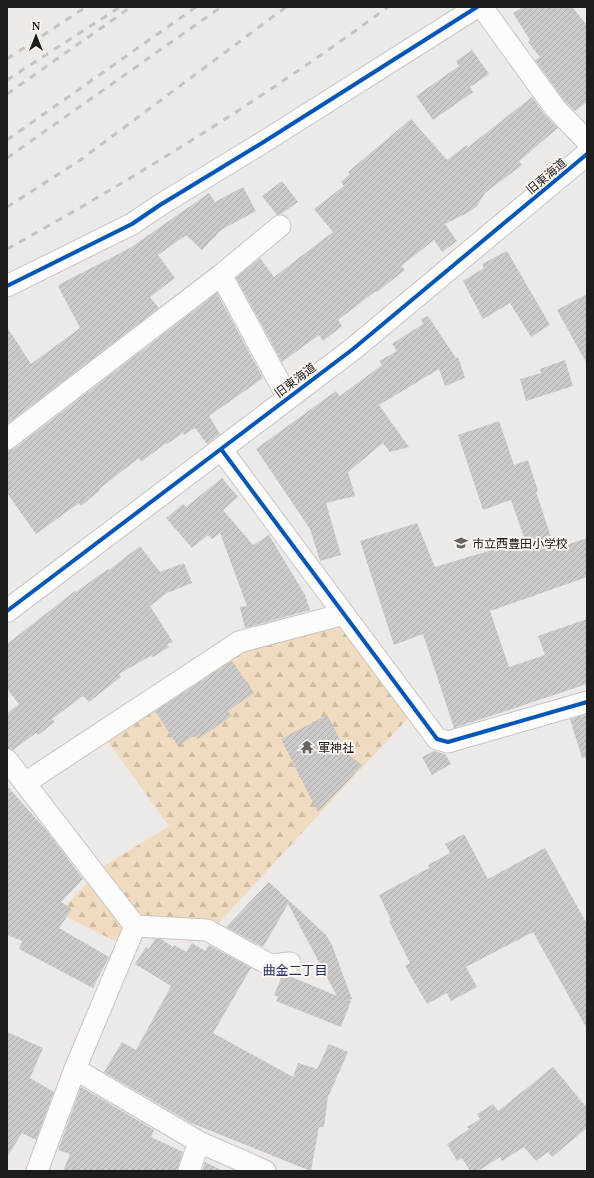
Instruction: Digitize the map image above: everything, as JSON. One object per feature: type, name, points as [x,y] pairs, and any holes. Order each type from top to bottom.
[{"type":"street","points":[[7,286],[132,224],[477,7]]},
{"type":"street","points":[[482,7],[556,108],[587,141]]},
{"type":"street","name":"旧東海道","points":[[7,611],[353,349],[587,154]]},
{"type":"street","points":[[7,439],[221,275],[280,226]]},
{"type":"street","points":[[221,275],[288,398]]},
{"type":"street","points":[[221,449],[437,739],[448,742],[587,702]]},
{"type":"street","points":[[25,783],[239,642],[344,614]]},
{"type":"street","points":[[7,760],[135,926],[207,930],[270,965],[290,963]]},
{"type":"street","points":[[37,1171],[75,1070],[135,926]]},
{"type":"street","points":[[75,1070],[199,1142],[265,1171]]},
{"type":"street","points":[[189,1171],[199,1142]]},
{"type":"green space","points":[[338,625],[408,718],[214,928],[133,913],[115,941],[59,913],[101,868],[169,826],[105,737],[240,645]]},
{"type":"building","points":[[523,7],[572,7],[587,25],[587,102],[575,111],[564,100],[535,60],[540,57],[528,42],[530,40],[513,13]]},
{"type":"building","points":[[472,50],[489,74],[470,87],[473,92],[433,120],[416,96],[459,66],[456,61]]},
{"type":"building","points":[[532,97],[545,115],[558,128],[519,161],[522,165],[485,193],[477,206],[469,212],[445,224],[457,241],[442,252],[434,240],[401,266],[405,270],[338,320],[342,326],[341,327],[323,341],[319,335],[282,362],[236,278],[260,258],[274,277],[333,232],[314,209],[344,186],[341,182],[350,174],[348,172],[411,119],[447,160],[467,145],[468,147]]},
{"type":"building","points":[[282,181],[298,202],[281,214],[277,215],[262,196]]},
{"type":"building","points":[[243,187],[256,211],[221,230],[202,250],[186,235],[158,255],[175,278],[150,297],[159,308],[7,424],[7,327],[31,364],[80,328],[58,286],[60,284],[130,248],[209,193],[215,202]]},
{"type":"building","points":[[507,251],[550,325],[531,337],[510,303],[483,319],[463,281],[484,268],[482,264]]},
{"type":"building","points":[[217,293],[263,378],[209,416],[220,434],[207,444],[195,428],[184,435],[183,433],[167,444],[166,443],[141,462],[139,458],[99,489],[100,490],[81,506],[79,503],[36,534],[7,493],[7,451],[14,449]]},
{"type":"building","points":[[587,294],[587,364],[557,310]]},
{"type":"building","points":[[428,316],[456,358],[458,357],[465,378],[445,386],[439,369],[379,405],[409,447],[390,452],[383,443],[348,472],[355,496],[326,503],[341,555],[320,561],[310,529],[256,449],[336,391],[340,396],[382,365],[379,361],[397,351],[392,344],[423,324],[421,319]]},
{"type":"building","points":[[565,360],[573,386],[526,401],[520,379],[541,373],[540,369]]},
{"type":"building","points":[[499,421],[514,465],[528,460],[538,491],[536,492],[555,549],[587,538],[587,577],[490,611],[509,667],[545,655],[538,636],[587,619],[587,684],[454,728],[423,634],[394,645],[360,541],[417,523],[435,567],[525,540],[511,500],[483,510],[458,435]]},
{"type":"building","points":[[222,478],[238,497],[223,510],[253,545],[269,535],[305,595],[310,610],[245,628],[240,607],[247,606],[220,533],[212,539],[208,535],[192,548],[166,518],[183,504],[186,507]]},
{"type":"building","points":[[140,546],[160,572],[184,563],[192,583],[167,593],[150,606],[173,642],[167,644],[169,647],[153,657],[152,655],[119,674],[121,677],[89,702],[83,696],[52,719],[55,722],[38,735],[36,733],[13,750],[7,748],[7,713],[19,704],[7,689],[7,644],[75,591],[76,592],[108,569],[109,570]]},
{"type":"building","points":[[232,661],[254,693],[228,711],[232,716],[198,739],[194,735],[178,746],[155,711]]},
{"type":"building","points":[[587,714],[587,757],[582,758],[570,719]]},
{"type":"building","points":[[327,715],[340,739],[333,743],[362,765],[318,812],[281,739]]},
{"type":"building","points":[[434,751],[445,754],[451,764],[432,775],[422,757]]},
{"type":"building","points":[[7,786],[47,831],[83,879],[61,902],[72,909],[59,928],[109,957],[93,988],[19,949],[22,941],[7,935]]},
{"type":"building","points":[[464,834],[488,879],[545,848],[587,924],[587,1029],[533,932],[466,967],[477,987],[451,1001],[447,993],[427,1004],[405,966],[410,963],[389,921],[391,920],[379,895],[429,868],[428,865],[450,853],[445,844]]},
{"type":"building","points":[[269,882],[326,935],[332,945],[352,999],[348,1000],[351,1001],[341,1027],[276,1001],[278,997],[274,995],[282,976],[287,975],[337,996],[288,904],[263,947],[226,927]]},
{"type":"building","points":[[155,939],[161,939],[173,947],[174,945],[186,952],[192,943],[205,951],[209,945],[251,968],[213,1033],[293,1077],[298,1063],[317,1069],[329,1044],[348,1052],[328,1095],[324,1127],[319,1127],[311,1171],[191,1123],[104,1072],[122,1042],[136,1050],[171,986],[135,964],[146,947],[149,949]]},
{"type":"building","points":[[7,1032],[43,1048],[30,1078],[54,1092],[36,1140],[22,1133],[7,1157]]},
{"type":"building","points":[[553,1067],[587,1108],[587,1128],[552,1157],[548,1152],[536,1161],[524,1147],[502,1161],[500,1157],[478,1171],[470,1171],[462,1158],[457,1161],[447,1144],[469,1129],[467,1127],[480,1119],[477,1114],[493,1104],[498,1111]]},
{"type":"building","points":[[81,1087],[154,1130],[151,1137],[183,1152],[177,1171],[63,1171],[70,1154],[58,1150]]},
{"type":"building","points":[[205,1162],[223,1171],[202,1171]]},
{"type":"railway","points":[[7,59],[86,7]]},
{"type":"railway","points":[[7,80],[120,7]]},
{"type":"railway","points":[[7,94],[131,7]]},
{"type":"railway","points":[[7,140],[196,7]]},
{"type":"railway","points":[[7,158],[221,7]]},
{"type":"railway","points":[[7,207],[79,161],[286,7]]},
{"type":"railway","points":[[7,249],[105,193],[202,134],[296,72],[388,7]]},
{"type":"cycle path","points":[[7,286],[132,224],[477,7]]},
{"type":"cycle path","points":[[7,611],[353,349],[587,154]]},
{"type":"cycle path","points":[[221,449],[437,739],[448,742],[587,702]]},
{"type":"place","name":"市立西豊田小学校","points":[[461,543]]},
{"type":"place","name":"軍神社","points":[[307,747]]},
{"type":"district","name":"曲金二丁目","points":[[295,970]]}]
